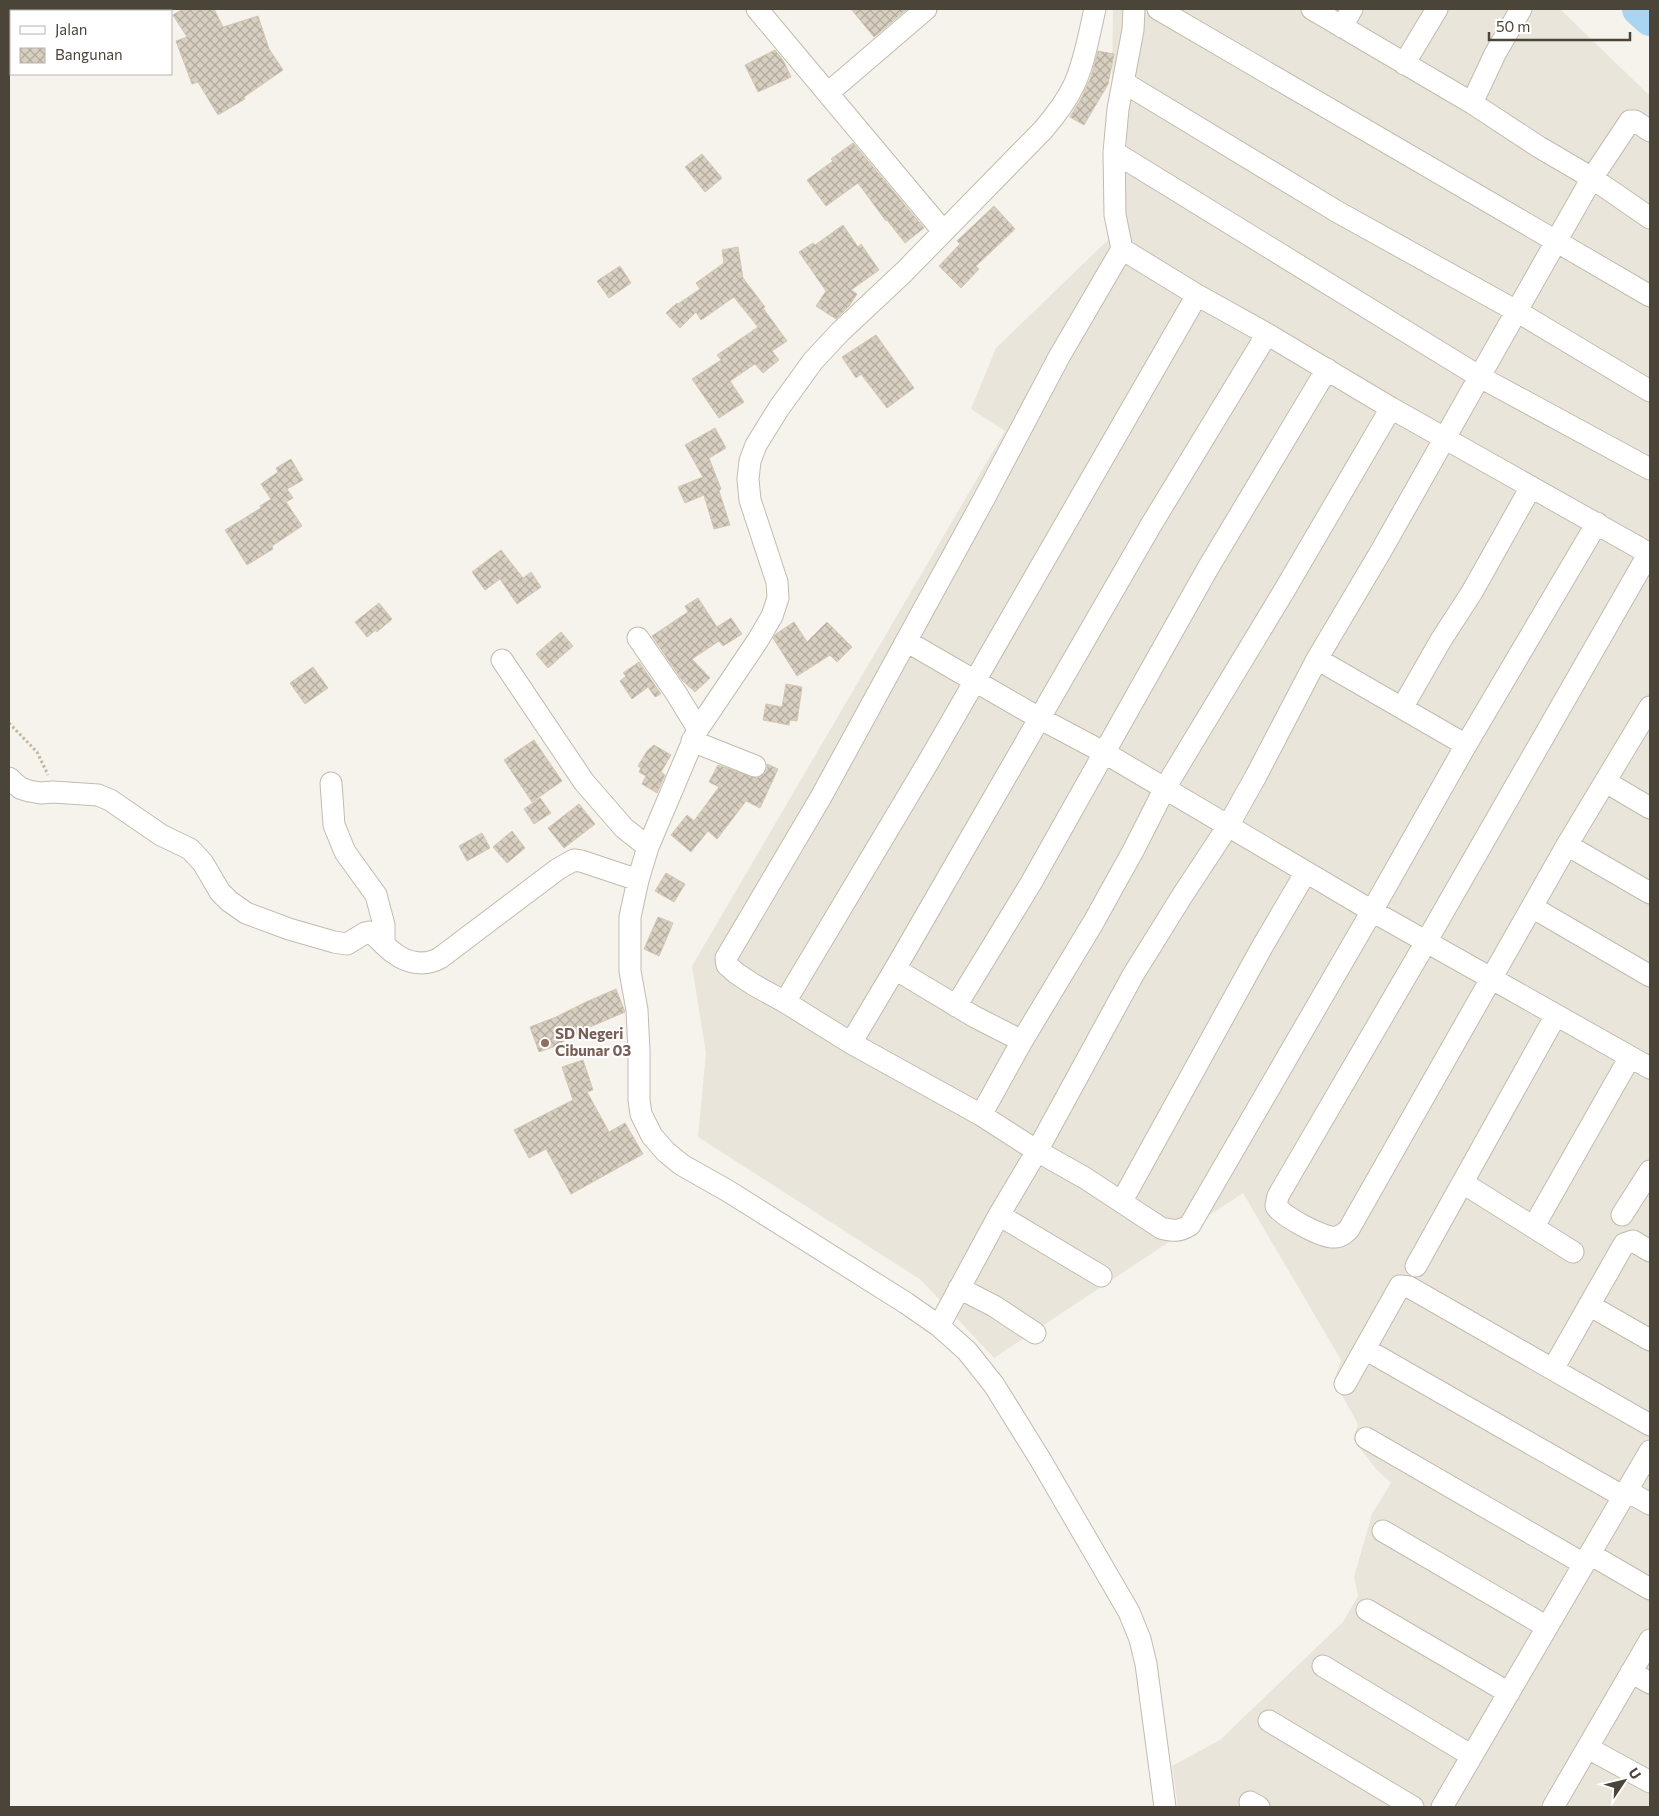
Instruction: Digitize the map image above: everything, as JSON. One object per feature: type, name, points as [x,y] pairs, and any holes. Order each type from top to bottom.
[{"type":"street","points":[[757,9],[943,232]]},
{"type":"street","points":[[828,93],[926,9]]},
{"type":"street","points":[[1095,9],[1075,84],[1060,110],[1043,130],[943,232],[840,332],[814,361],[779,408],[756,445],[750,461],[748,479],[750,500],[777,582],[778,598],[772,616],[758,640],[695,735],[648,847],[630,917],[630,971],[637,1010],[641,1114],[652,1136],[666,1152],[682,1165],[728,1191],[906,1303],[939,1326],[967,1352],[994,1385],[1040,1459],[1129,1612],[1140,1639],[1146,1664],[1165,1807]]},
{"type":"street","points":[[1134,9],[1114,152],[1115,215],[1122,249],[1059,357],[985,497],[821,797],[726,958],[727,965],[736,973],[851,1042],[981,1115],[1037,1151],[1122,1201],[1161,1228],[1182,1231],[1190,1225],[1372,911],[1466,744],[1597,523]]},
{"type":"street","points":[[1158,9],[1367,132],[1558,240],[1650,296]]},
{"type":"street","points":[[1312,9],[1472,103],[1539,147],[1592,178],[1650,218]]},
{"type":"street","points":[[1342,27],[1352,9]]},
{"type":"street","points":[[1404,64],[1437,9]]},
{"type":"street","points":[[1472,103],[1495,54],[1521,9]]},
{"type":"street","points":[[1123,82],[1336,211],[1518,312],[1650,391]]},
{"type":"street","points":[[939,1326],[1133,976],[1228,826],[1316,659],[1381,551],[1518,312],[1592,178],[1630,121],[1635,121],[1650,131]]},
{"type":"street","points":[[1114,152],[1480,377],[1650,469]]},
{"type":"street","points":[[1122,249],[1197,295],[1268,334],[1444,439],[1650,553],[1278,1196],[1276,1206],[1282,1213],[1328,1237],[1339,1237],[1349,1229],[1567,845],[1648,718]]},
{"type":"street","points":[[786,1002],[975,681],[1197,295]]},
{"type":"street","points":[[851,1042],[1151,525],[1268,334]]},
{"type":"street","points":[[956,1006],[1031,883],[1208,568],[1327,370]]},
{"type":"street","points":[[981,1115],[1022,1041],[1098,915],[1133,852],[1165,788],[1289,583],[1391,408]]},
{"type":"street","points":[[1402,708],[1441,640],[1472,592],[1531,487]]},
{"type":"street","points":[[638,638],[676,693],[695,735],[755,766]]},
{"type":"street","points":[[906,641],[1039,718],[1105,753],[1426,942],[1650,1068]]},
{"type":"street","points":[[1316,659],[1466,744]]},
{"type":"street","points":[[502,660],[584,782],[624,828],[648,847]]},
{"type":"street","points":[[9,778],[20,788],[41,793],[98,795],[110,800],[161,835],[190,849],[203,863],[220,892],[246,913],[289,929],[347,944],[370,932],[394,954],[417,963],[430,963],[440,958],[558,868],[574,860],[638,880]]},
{"type":"street","points":[[1606,782],[1650,808]]},
{"type":"street","points":[[331,783],[334,825],[345,852],[376,896],[384,925],[384,943]]},
{"type":"street","points":[[1567,845],[1650,893]]},
{"type":"street","points":[[1122,1201],[1262,947],[1306,872]]},
{"type":"street","points":[[1532,907],[1650,976]]},
{"type":"street","points":[[895,969],[956,1006],[1022,1041]]},
{"type":"street","points":[[1416,1266],[1556,1016]]},
{"type":"street","points":[[1534,1226],[1630,1058]]},
{"type":"street","points":[[1622,1216],[1650,1171]]},
{"type":"street","points":[[1463,1183],[1573,1252]]},
{"type":"street","points":[[999,1215],[1101,1276]]},
{"type":"street","points":[[1553,1369],[1624,1244],[1633,1241],[1650,1251]]},
{"type":"street","points":[[1345,1384],[1400,1286],[1409,1287],[1650,1425]]},
{"type":"street","points":[[959,1288],[994,1306],[1035,1332]]},
{"type":"street","points":[[1589,1305],[1650,1340]]},
{"type":"street","points":[[1365,1349],[1625,1494],[1650,1504]]},
{"type":"street","points":[[1366,1438],[1587,1559],[1650,1589]]},
{"type":"street","points":[[1442,1807],[1650,1451]]},
{"type":"street","points":[[1383,1531],[1548,1627]]},
{"type":"street","points":[[1367,1610],[1509,1693]]},
{"type":"street","points":[[1553,1807],[1650,1640]]},
{"type":"street","points":[[1323,1666],[1472,1756]]},
{"type":"street","points":[[1631,1672],[1650,1683]]},
{"type":"street","points":[[1268,1721],[1412,1807]]},
{"type":"street","points":[[1588,1748],[1650,1782]]},
{"type":"path","points":[[9,724],[37,752],[47,772],[53,792]]},
{"type":"shaded area","points":[[1113,9],[1560,9],[1650,96],[1650,1807],[1178,1807],[1172,1766],[1220,1740],[1343,1622],[1358,1596],[1354,1577],[1372,1514],[1391,1483],[1376,1469],[1353,1439],[1358,1424],[1334,1381],[1341,1360],[1243,1193],[994,1358],[921,1280],[698,1137],[706,1053],[692,966],[1005,431],[971,409],[996,348],[1110,238]]},
{"type":"building","points":[[183,9],[214,9],[223,27],[258,16],[269,49],[283,70],[244,97],[245,99],[218,115],[198,82],[192,84],[176,41],[187,37],[173,15]]},
{"type":"building","points":[[851,9],[907,9],[874,37]]},
{"type":"building","points":[[775,50],[783,60],[791,77],[758,92],[745,65]]},
{"type":"building","points":[[1098,51],[1114,54],[1108,84],[1084,125],[1070,117],[1091,77]]},
{"type":"building","points":[[853,143],[924,228],[905,243],[858,183],[826,206],[807,180]]},
{"type":"building","points":[[702,154],[722,178],[705,192],[685,167]]},
{"type":"building","points":[[994,206],[1015,229],[976,266],[979,269],[961,288],[939,266],[960,244],[957,241]]},
{"type":"building","points":[[843,225],[858,247],[861,244],[879,270],[851,290],[857,294],[849,306],[836,319],[816,306],[826,291],[799,252],[813,243],[815,245]]},
{"type":"building","points":[[738,247],[743,278],[787,341],[772,351],[779,360],[763,373],[755,364],[730,381],[744,402],[719,418],[692,379],[721,360],[717,355],[758,327],[734,297],[701,320],[696,312],[680,328],[666,313],[677,303],[700,289],[696,283],[724,263],[722,250]]},
{"type":"building","points":[[620,266],[631,283],[609,298],[597,281]]},
{"type":"building","points":[[876,335],[914,388],[887,408],[861,374],[856,378],[842,357]]},
{"type":"building","points":[[715,428],[726,448],[709,458],[721,489],[719,491],[730,525],[714,529],[704,495],[685,503],[678,487],[703,477],[685,445]]},
{"type":"building","points":[[291,459],[303,480],[287,489],[293,498],[286,502],[302,526],[272,546],[273,549],[247,565],[225,530],[261,508],[260,506],[271,499],[261,484],[278,472],[276,468]]},
{"type":"building","points":[[501,550],[523,578],[531,572],[541,587],[517,604],[500,579],[485,590],[472,572]]},
{"type":"building","points":[[698,598],[717,627],[731,618],[742,634],[723,646],[719,641],[692,659],[710,678],[695,692],[682,680],[652,636],[688,612],[685,606]]},
{"type":"building","points":[[379,603],[392,619],[377,632],[376,630],[367,637],[355,622]]},
{"type":"building","points":[[794,622],[807,642],[827,622],[852,647],[837,662],[830,655],[797,676],[773,638]]},
{"type":"building","points":[[561,632],[573,646],[548,668],[536,654]]},
{"type":"building","points":[[639,662],[661,694],[655,697],[648,687],[632,699],[620,681],[626,676],[623,673]]},
{"type":"building","points":[[313,667],[328,688],[305,704],[290,683]]},
{"type":"building","points":[[786,684],[802,687],[797,721],[790,720],[789,725],[763,720],[766,704],[782,707]]},
{"type":"building","points":[[534,740],[562,781],[532,802],[504,760]]},
{"type":"building","points":[[654,745],[671,755],[661,772],[665,775],[657,793],[642,784],[646,776],[639,772],[641,768],[638,766],[647,751]]},
{"type":"building","points":[[767,764],[778,769],[760,808],[746,801],[717,839],[708,831],[691,852],[671,835],[687,815],[694,821],[719,787],[709,782],[718,765],[756,778],[763,775],[767,770]]},
{"type":"building","points":[[540,798],[551,813],[534,824],[524,809]]},
{"type":"building","points":[[579,804],[595,824],[564,848],[548,828]]},
{"type":"building","points":[[512,831],[525,848],[507,863],[493,847]]},
{"type":"building","points":[[482,833],[490,848],[467,861],[459,846]]},
{"type":"building","points":[[666,873],[685,884],[674,902],[655,891]]},
{"type":"building","points":[[658,917],[673,923],[659,956],[644,949]]},
{"type":"building","points":[[616,989],[625,1012],[539,1052],[530,1027]]},
{"type":"building","points":[[583,1060],[593,1090],[587,1092],[609,1132],[625,1123],[643,1154],[571,1194],[546,1149],[529,1158],[514,1130],[573,1100],[562,1067]]},
{"type":"waterway","points":[[1639,9],[1650,19]]},
{"type":"place","name":"SD Negeri Cibunar 03","points":[[545,1043]]}]
